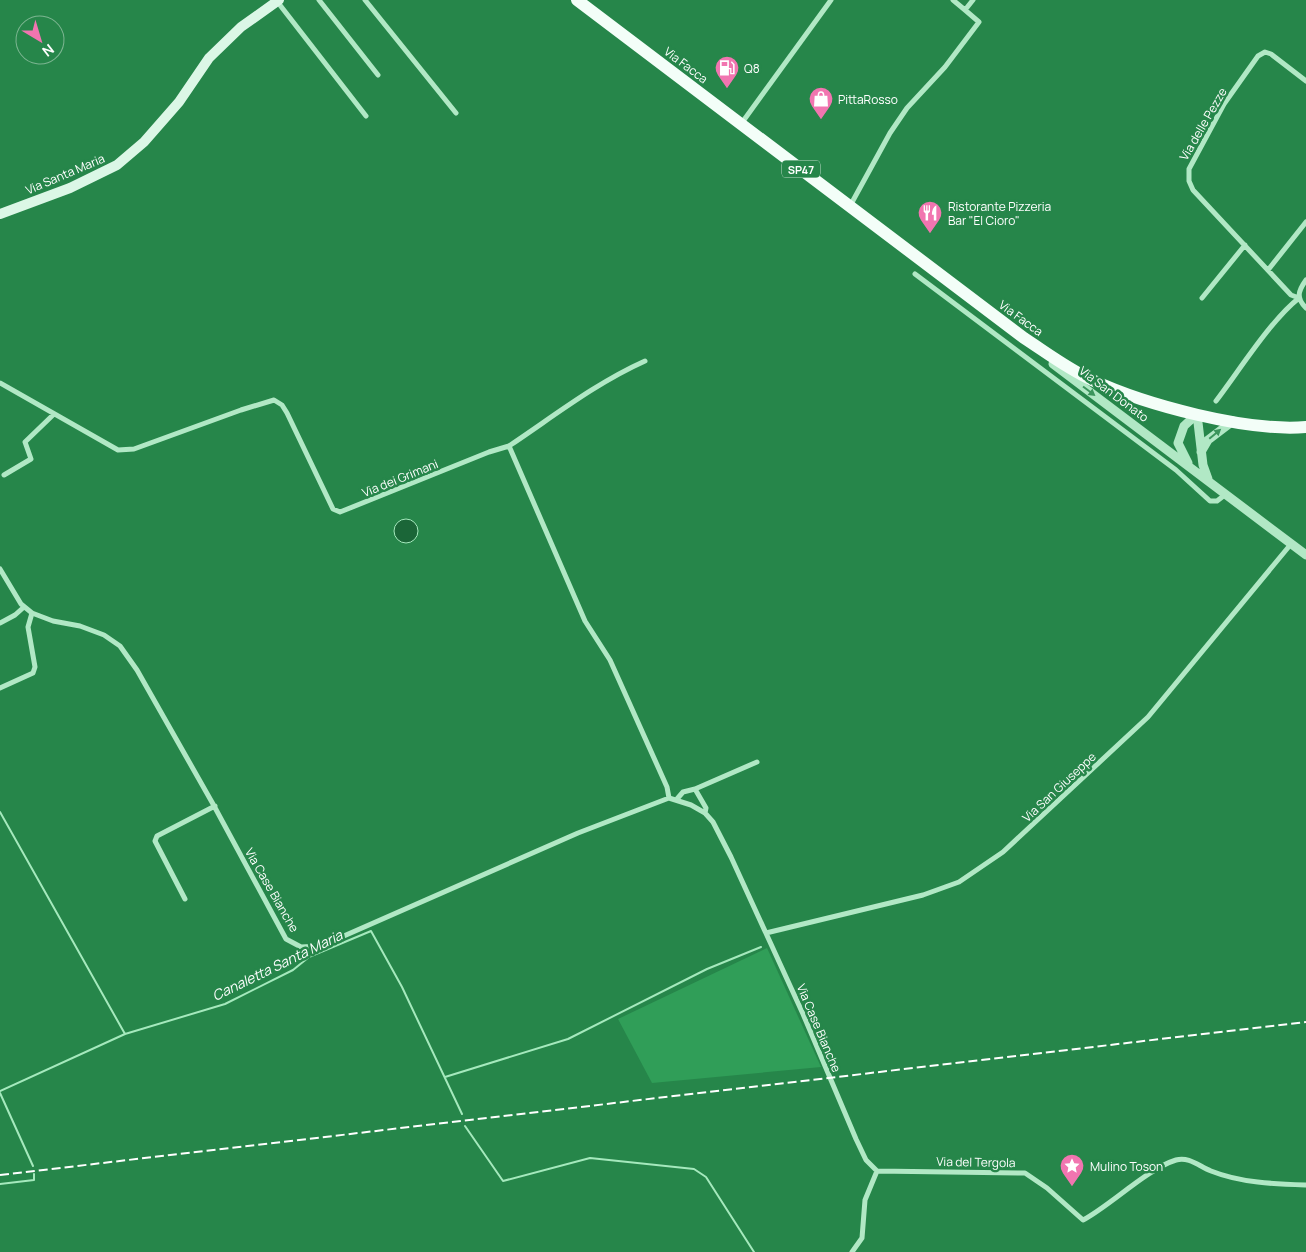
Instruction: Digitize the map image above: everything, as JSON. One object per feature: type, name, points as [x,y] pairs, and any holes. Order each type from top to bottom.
[{"type":"main road","name":"Via Santa Maria","points":[[0,214],[70,188],[117,165],[144,142],[179,102],[208,58],[241,27],[277,0]]},
{"type":"main road","name":"Via Facca","points":[[577,0],[1024,338],[1068,367],[1092,380],[1116,390],[1197,414]]},
{"type":"main road","name":"SP47","points":[[1197,414],[1233,421],[1293,428],[1306,427]]},
{"type":"street","points":[[277,0],[366,116]]},
{"type":"street","points":[[319,0],[378,75]]},
{"type":"street","points":[[365,0],[456,113]]},
{"type":"street","points":[[741,124],[831,0]]},
{"type":"street","points":[[850,207],[890,133],[907,108],[945,67],[979,22],[953,0]]},
{"type":"street","points":[[966,10],[973,0]]},
{"type":"street","name":"Via delle Pezze","points":[[1306,81],[1271,54],[1265,52],[1258,56],[1224,104],[1189,169],[1189,181],[1193,190],[1291,295],[1299,298],[1306,308]]},
{"type":"street","points":[[1268,270],[1306,222]]},
{"type":"street","points":[[1202,298],[1245,245]]},
{"type":"street","points":[[915,274],[1176,470],[1210,501],[1217,501],[1226,494]]},
{"type":"street","points":[[1216,402],[1266,335],[1291,304],[1299,298],[1299,291],[1306,280]]},
{"type":"street","name":"Via San Donato","points":[[1024,338],[1037,352],[1306,555]]},
{"type":"street","points":[[645,361],[623,371],[572,402],[509,446],[585,621],[610,660],[667,787],[669,798]]},
{"type":"street","name":"Via dei Grimani","points":[[0,383],[118,450],[134,449],[274,400],[282,405],[287,413],[333,509],[340,512],[489,452],[509,446]]},
{"type":"street","points":[[4,475],[31,459],[26,442],[54,414]]},
{"type":"street","points":[[1197,414],[1201,452],[1208,480]]},
{"type":"street","name":"Via San Donato","points":[[1191,467],[1178,443],[1184,426],[1197,414]]},
{"type":"street","points":[[1201,452],[1208,440],[1233,421]]},
{"type":"street","name":"Via San Giuseppe","points":[[766,933],[923,895],[959,882],[1003,852],[1148,717],[1291,544]]},
{"type":"street","name":"Via Case Bianche","points":[[0,570],[24,606],[32,613],[53,621],[80,626],[104,635],[120,646],[137,670],[215,806],[286,939],[301,947],[321,946],[578,833],[669,798],[677,799],[706,813]]},
{"type":"street","points":[[0,623],[16,615],[24,606]]},
{"type":"street","points":[[0,688],[33,673],[35,667],[28,627],[32,613]]},
{"type":"street","points":[[677,799],[683,792],[695,789],[757,762]]},
{"type":"street","name":"Via Case Bianche","points":[[695,789],[706,808],[706,813],[731,857],[866,1160],[877,1171]]},
{"type":"street","points":[[186,899],[155,841],[157,836],[215,806]]},
{"type":"street","name":"Via del Tergola","points":[[877,1171],[1025,1173],[1047,1188],[1083,1220],[1100,1211],[1159,1169],[1176,1160],[1187,1159],[1212,1171],[1248,1180],[1306,1185]]},
{"type":"street","points":[[852,1252],[862,1238],[865,1200],[877,1171]]},
{"type":"shaded area","points":[[406,519],[411,520],[417,526],[417,536],[411,542],[406,543],[401,542],[395,536],[394,531],[395,526],[401,520]]},
{"type":"shaded area","points":[[767,948],[821,1067],[652,1083],[618,1019]]},
{"type":"waterway","name":"Canaletta Santa Maria","points":[[0,812],[125,1034],[225,1004],[293,970],[309,957],[371,931],[402,987],[462,1114]]},
{"type":"waterway","points":[[445,1077],[568,1039],[707,969],[761,947]]},
{"type":"waterway","points":[[0,1091],[125,1034]]},
{"type":"waterway","points":[[0,1093],[33,1166]]},
{"type":"waterway","name":"Canaletta Santa Maria","points":[[465,1126],[503,1181],[590,1158],[694,1169],[706,1177],[754,1252]]},
{"type":"waterway","points":[[0,1184],[34,1180],[34,1174]]},
{"type":"railway","points":[[0,1175],[1306,1022]]},
{"type":"place","name":"Q8","points":[[727,89]]},
{"type":"place","name":"PittaRosso","points":[[821,120]]},
{"type":"place","name":"Ristorante Pizzeria Bar \"El Cioro\"","points":[[930,234]]},
{"type":"place","name":"Mulino Toson","points":[[1072,1187]]}]
